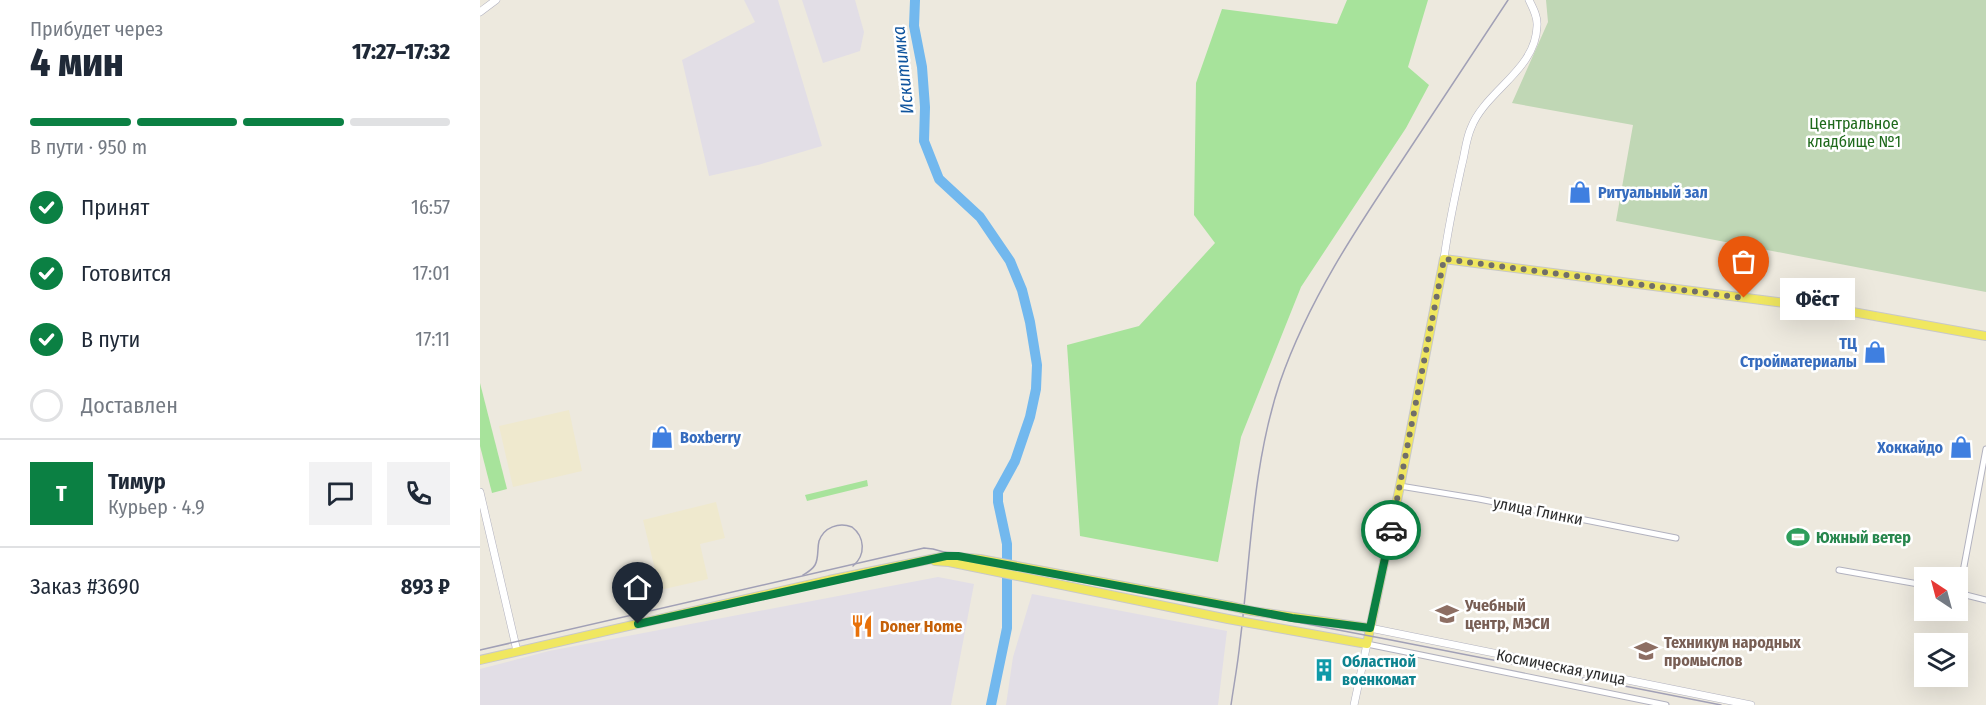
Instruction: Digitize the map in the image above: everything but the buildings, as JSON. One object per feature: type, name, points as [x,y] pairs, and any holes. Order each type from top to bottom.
[{"type":"main road","points":[[922,561],[949,562],[1228,619],[1367,644],[1444,259],[1847,311],[1986,336]]},
{"type":"main road","points":[[480,660],[946,556],[980,559],[1252,611],[1370,628]]},
{"type":"street","points":[[480,12],[496,0]]},
{"type":"street","points":[[1444,259],[1448,228],[1470,130],[1484,106],[1522,64],[1536,37],[1538,25],[1529,0]]},
{"type":"street","points":[[1963,567],[1986,448]]},
{"type":"street","name":"улица Глинки","points":[[1400,486],[1479,499],[1676,538]]},
{"type":"street","points":[[480,492],[517,651]]},
{"type":"street","points":[[1839,570],[1914,583]]},
{"type":"street","points":[[1968,596],[1986,600]]},
{"type":"street","name":"Космическая улица","points":[[1370,628],[1751,705]]},
{"type":"street","points":[[1354,705],[1367,644]]},
{"type":"street","name":"Космическая улица","points":[[1367,644],[1666,705]]},
{"type":"shaded area","points":[[744,0],[778,0],[822,146],[758,165],[709,176],[682,60],[755,22]]},
{"type":"shaded area","points":[[802,0],[855,0],[864,32],[860,51],[823,63]]},
{"type":"shaded area","points":[[569,410],[582,471],[513,487],[499,426]]},
{"type":"shaded area","points":[[716,502],[725,538],[700,544],[708,579],[660,590],[643,520]]},
{"type":"shaded area","points":[[938,577],[974,584],[951,705],[480,705],[480,669],[549,651]]},
{"type":"shaded area","points":[[1032,594],[1227,631],[1218,705],[1006,705],[1013,657]]},
{"type":"green space","points":[[1347,0],[1428,0],[1408,67],[1429,85],[1406,128],[1301,287],[1241,437],[1218,562],[1080,536],[1067,345],[1139,326],[1215,243],[1194,215],[1196,83],[1222,9],[1337,24]]},
{"type":"green space","name":"Центральное кладбище №1","points":[[1546,0],[1986,0],[1986,292],[1616,221],[1633,125],[1512,103],[1548,22]]},
{"type":"green space","points":[[480,383],[507,489],[492,493],[480,446]]},
{"type":"green space","points":[[867,480],[868,486],[807,501],[805,495]]},
{"type":"waterway","name":"Искитимка","points":[[915,0],[914,26],[922,67],[925,107],[924,141],[939,179],[980,217],[1010,261],[1022,290],[1037,365],[1036,389],[1030,417],[1015,461],[998,492],[1007,544],[1007,628],[991,705]]},
{"type":"tram line","points":[[803,575],[815,565],[819,541],[824,532],[842,525],[852,527],[861,541],[862,551],[853,566]]},
{"type":"tram line","points":[[480,650],[924,548],[980,562],[1721,705]]},
{"type":"railway","points":[[1231,705],[1263,446],[1280,382],[1291,352],[1334,266],[1508,0]]},
{"type":"way so far","points":[[1391,530],[1444,259],[1744,298]]},
{"type":"place","name":"Ритуальный зал","points":[[1580,192]]},
{"type":"place","name":"Фёст","points":[[1744,298]]},
{"type":"place","name":"ТЦ Стройматериалы","points":[[1875,352]]},
{"type":"place","name":"Boxberry","points":[[662,437]]},
{"type":"place","name":"Хоккайдо","points":[[1961,447]]},
{"type":"place","name":"Южный ветер","points":[[1798,537]]},
{"type":"place","name":"Учебный центр, МЭСИ","points":[[1447,614]]},
{"type":"place","name":"Doner Home","points":[[862,626]]},
{"type":"place","name":"Техникум народных промыслов","points":[[1646,651]]},
{"type":"place","name":"Областной военкомат","points":[[1324,670]]},
{"type":"route","points":[[638,624],[829,580],[946,556],[958,556],[1292,618],[1370,628],[1391,530]]}]
